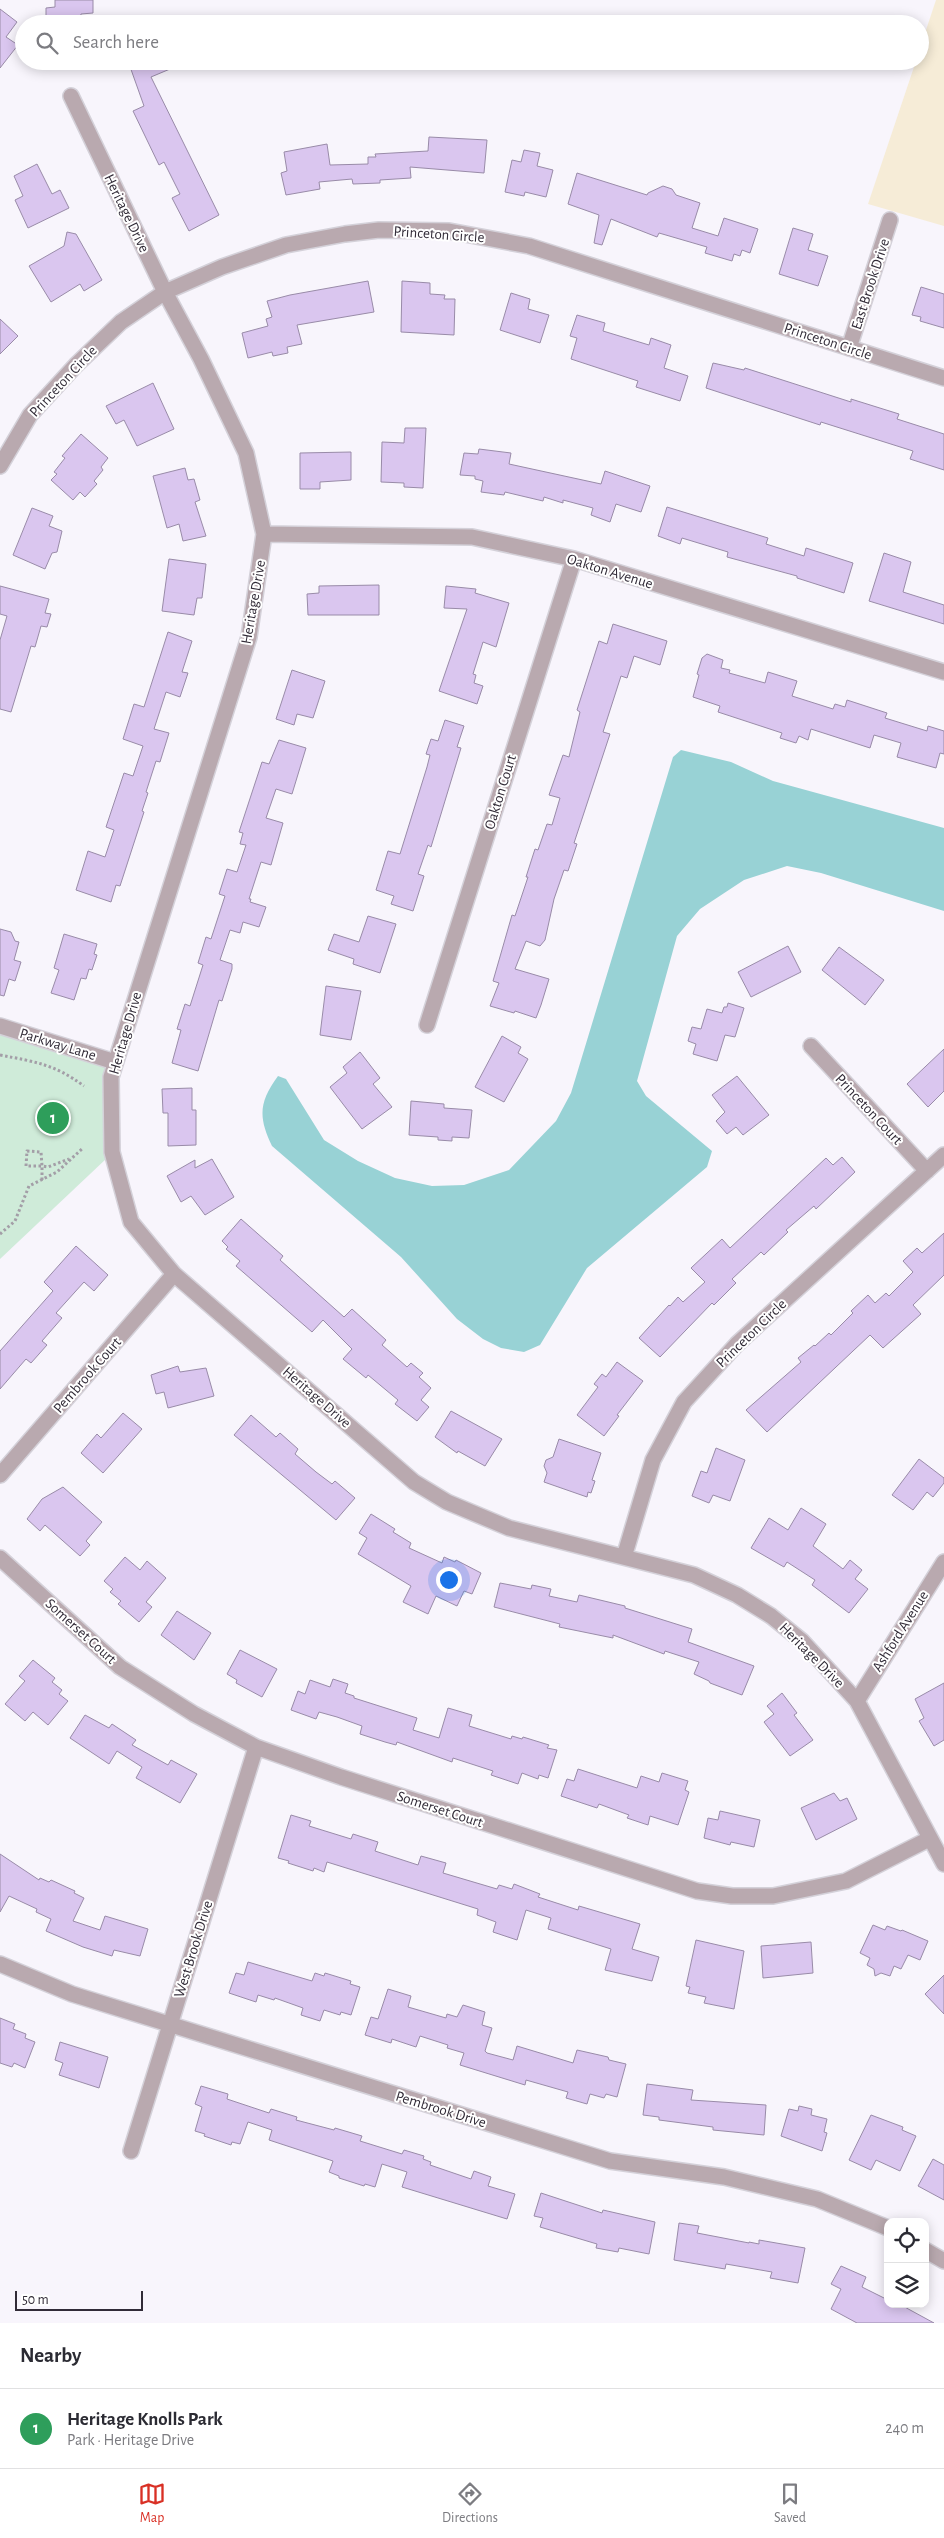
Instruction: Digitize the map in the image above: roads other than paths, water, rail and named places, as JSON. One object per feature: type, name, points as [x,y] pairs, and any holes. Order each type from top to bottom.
[{"type":"street","name":"Heritage Drive","points":[[71,96],[165,292],[201,359],[246,453],[264,534],[249,637],[111,1077],[112,1152],[131,1222],[174,1274],[414,1482],[447,1502],[491,1522],[528,1534],[624,1556],[694,1575],[718,1585],[771,1616],[802,1641],[857,1700],[929,1839],[944,1864]]},
{"type":"street","name":"East Brook Drive","points":[[849,348],[890,220]]},
{"type":"street","name":"Princeton Circle","points":[[0,466],[30,415],[76,365],[121,322],[165,292],[255,254],[300,242],[379,230],[449,231],[530,246],[944,378]]},
{"type":"street","name":"Oakton Avenue","points":[[264,534],[472,537],[574,559],[944,672]]},
{"type":"street","name":"Oakton Court","points":[[427,1025],[574,559]]},
{"type":"street","name":"Parkway Lane","points":[[0,1026],[115,1062]]},
{"type":"street","name":"Princeton Court","points":[[811,1046],[927,1171]]},
{"type":"street","name":"Princeton Circle","points":[[624,1556],[653,1460],[684,1402],[737,1344],[944,1155]]},
{"type":"street","name":"Pembrook Court","points":[[0,1476],[174,1274]]},
{"type":"street","name":"Somerset Court","points":[[0,1558],[120,1667],[194,1714],[256,1747],[359,1784],[698,1892],[715,1895],[773,1896],[846,1881],[929,1839]]},
{"type":"street","name":"Ashford Avenue","points":[[857,1700],[944,1562]]},
{"type":"street","name":"West Brook Drive","points":[[131,2151],[256,1747]]},
{"type":"street","name":"Pembrook Drive","points":[[0,1964],[72,1994],[610,2162],[724,2178],[817,2199],[884,2226]]},
{"type":"street","points":[[929,2253],[944,2262]]},
{"type":"water","points":[[681,750],[731,762],[773,781],[944,828],[944,911],[821,873],[787,866],[744,880],[700,909],[677,936],[637,1081],[646,1096],[712,1151],[707,1167],[587,1268],[540,1345],[524,1352],[501,1348],[483,1339],[457,1319],[401,1257],[272,1146],[264,1126],[264,1102],[278,1076],[286,1079],[324,1140],[358,1161],[395,1178],[432,1186],[464,1185],[509,1170],[556,1121],[571,1093],[673,757]]},
{"type":"place","name":"Heritage Knolls Park","points":[[53,1118]]}]
